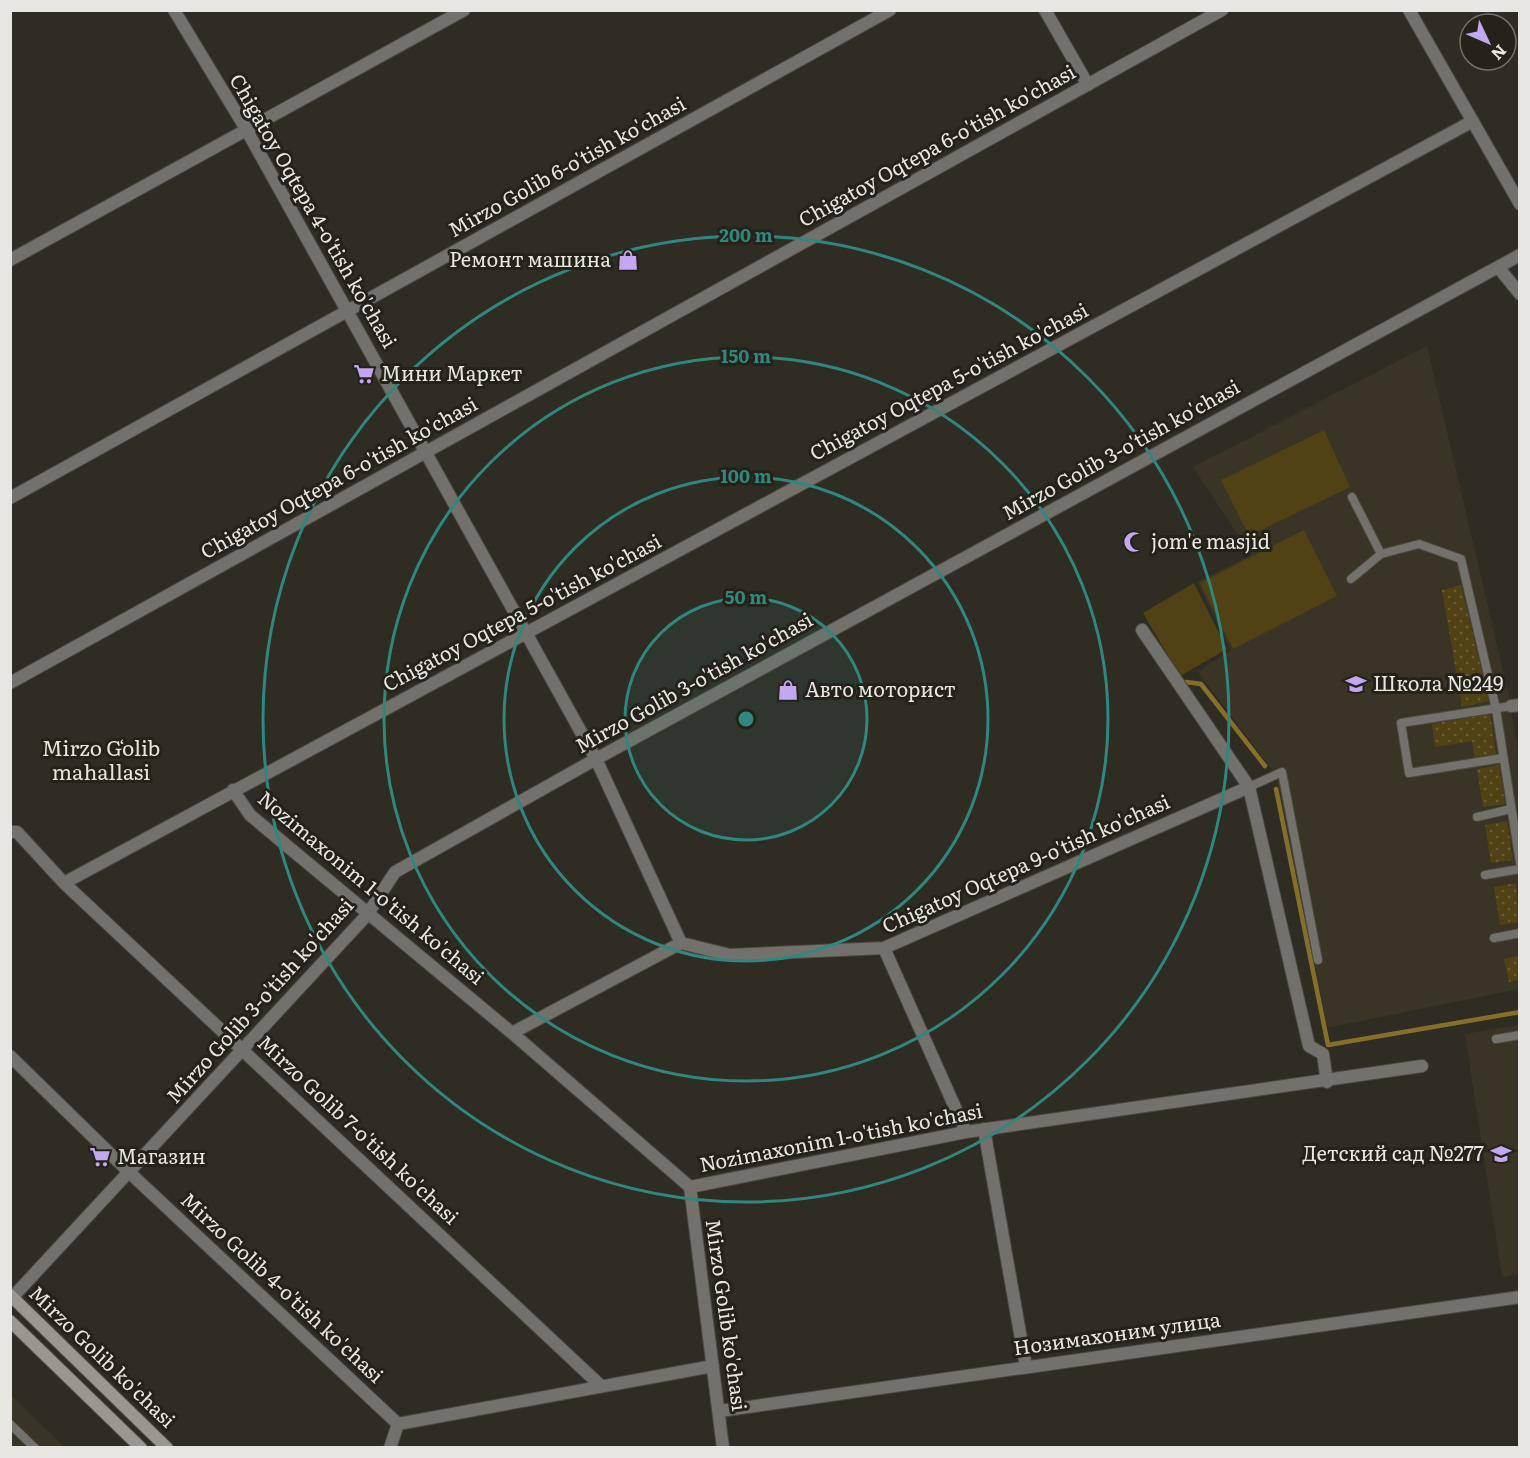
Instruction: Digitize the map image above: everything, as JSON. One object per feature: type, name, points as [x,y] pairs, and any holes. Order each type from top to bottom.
[{"type":"main road","name":"Mirzo Golib ko'chasi","points":[[11,1298],[167,1448]]},
{"type":"main road","name":"Mirzo Golib ko'chasi","points":[[10,1321],[141,1448]]},
{"type":"street","name":"Chigatoy Oqtepa 4-o'tish ko'chasi","points":[[174,10],[246,129],[348,310],[596,759],[681,943]]},
{"type":"street","points":[[10,260],[464,10]]},
{"type":"street","name":"Mirzo Golib 6-o'tish ko'chasi","points":[[10,498],[890,10]]},
{"type":"street","points":[[1045,10],[1088,85]]},
{"type":"street","name":"Chigatoy Oqtepa 6-o'tish ko'chasi","points":[[10,683],[1222,10]]},
{"type":"street","points":[[1409,10],[1520,204]]},
{"type":"street","name":"Chigatoy Oqtepa 5-o'tish ko'chasi","points":[[64,883],[232,790],[1473,121]]},
{"type":"street","name":"Mirzo Golib 3-o'tish ko'chasi","points":[[11,1298],[130,1173],[367,915],[395,872],[596,759],[1520,255]]},
{"type":"street","points":[[1498,267],[1520,294]]},
{"type":"street","points":[[1142,630],[1249,787],[1309,1046],[1323,1054],[1327,1082]]},
{"type":"street","name":"Chigatoy Oqtepa 9-o'tish ko'chasi","points":[[681,943],[730,956],[884,948],[1249,787]]},
{"type":"street","name":"Nozimaxonim 1-o'tish ko'chasi","points":[[232,790],[250,815],[367,915],[513,1033],[690,1187],[984,1129],[1327,1082],[1422,1066]]},
{"type":"street","name":"Mirzo Golib 7-o'tish ko'chasi","points":[[10,832],[17,832],[64,883],[244,1049],[601,1386]]},
{"type":"street","points":[[513,1033],[681,943]]},
{"type":"street","points":[[884,948],[966,1132]]},
{"type":"street","name":"Mirzo Golib 4-o'tish ko'chasi","points":[[10,1056],[130,1173],[398,1424]]},
{"type":"street","points":[[984,1129],[1026,1366]]},
{"type":"street","name":"Mirzo Golib ko'chasi","points":[[690,1187],[723,1448]]},
{"type":"street","name":"Нозимахоним улица","points":[[720,1412],[1026,1366],[1520,1298]]},
{"type":"street","points":[[390,1448],[398,1424],[713,1366]]},
{"type":"lane","points":[[1352,498],[1382,554]]},
{"type":"lane","points":[[1351,579],[1382,554],[1419,544],[1461,559],[1496,709],[1520,863]]},
{"type":"lane","points":[[1503,758],[1409,773],[1401,723],[1515,705]]},
{"type":"lane","points":[[1249,787],[1282,772],[1318,960]]},
{"type":"lane","points":[[1477,817],[1511,809]]},
{"type":"lane","points":[[1485,875],[1520,869]]},
{"type":"lane","points":[[1494,938],[1520,933]]},
{"type":"lane","points":[[1496,1039],[1520,1035]]},
{"type":"lane","points":[[10,1424],[35,1448]]},
{"type":"shaded area","name":"Школа №249","points":[[1427,346],[1509,696],[1519,757],[1519,989],[1327,1028],[1275,774],[1198,672],[1231,650],[1197,582],[1251,555],[1193,467]]},
{"type":"shaded area","points":[[1324,430],[1350,487],[1249,536],[1221,480]]},
{"type":"shaded area","points":[[1304,530],[1337,596],[1233,649],[1200,583]]},
{"type":"shaded area","points":[[1194,583],[1227,649],[1180,676],[1143,613]]},
{"type":"shaded area","points":[[1461,585],[1489,701],[1462,707],[1442,590]]},
{"type":"shaded area","points":[[1490,714],[1496,754],[1475,757],[1472,741],[1435,747],[1432,724]]},
{"type":"shaded area","points":[[1499,765],[1505,804],[1483,807],[1477,769]]},
{"type":"shaded area","points":[[1507,821],[1513,860],[1491,863],[1485,825]]},
{"type":"shaded area","points":[[1516,883],[1519,922],[1500,925],[1494,887]]},
{"type":"shaded area","points":[[1519,956],[1519,980],[1509,982],[1504,959]]},
{"type":"shaded area","name":"Детский сад №277","points":[[1519,1025],[1519,1274],[1502,1277],[1465,1034]]},
{"type":"shaded area","points":[[11,1395],[64,1447],[11,1447]]},
{"type":"waterway","points":[[1186,682],[1201,684],[1265,766]]},
{"type":"waterway","points":[[1276,789],[1328,1045],[1520,1012]]},
{"type":"place","name":"Ремонт машина","points":[[628,260]]},
{"type":"place","name":"Мини Маркет","points":[[364,374]]},
{"type":"place","name":"jom'e masjid","points":[[1134,542]]},
{"type":"place","name":"Школа №249","points":[[1356,684]]},
{"type":"place","name":"Авто моторист","points":[[788,690]]},
{"type":"place","name":"Детский сад №277","points":[[1501,1154]]},
{"type":"place","name":"Магазин","points":[[100,1157]]},
{"type":"district","name":"Mirzo Gʻolib mahallasi","points":[[101,761]]}]
